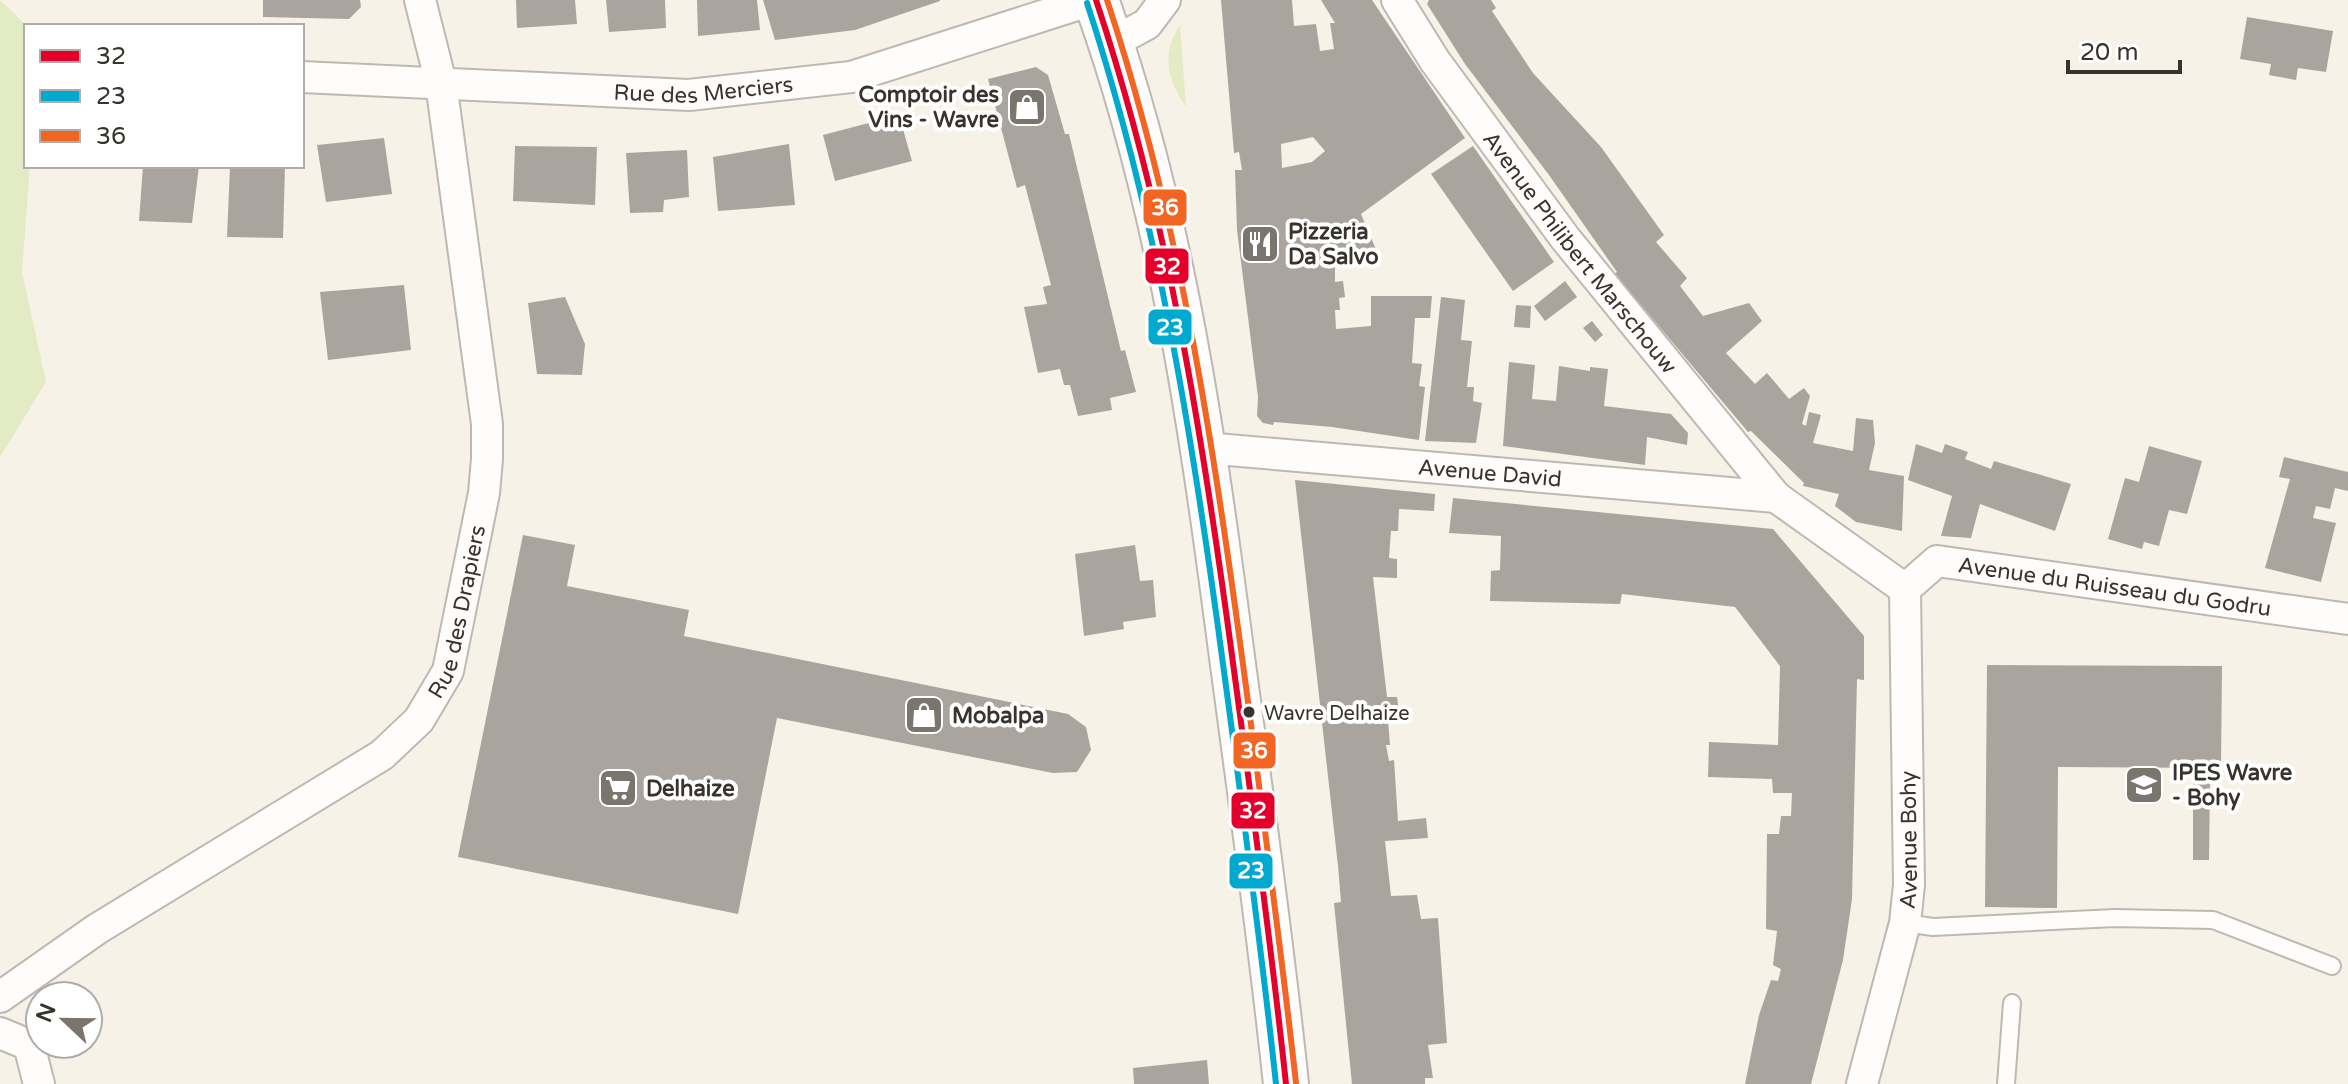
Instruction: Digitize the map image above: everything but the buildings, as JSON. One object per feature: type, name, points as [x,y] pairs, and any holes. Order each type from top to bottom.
[{"type":"main road","points":[[1094,0],[1112,43],[1163,232],[1205,448],[1286,1084]]},
{"type":"street","name":"Rue des Drapiers","points":[[0,997],[97,929],[382,755],[419,720],[448,671],[484,493],[487,424],[441,83],[420,0]]},
{"type":"street","name":"Rue des Merciers","points":[[304,77],[689,95],[851,77],[1094,0]]},
{"type":"street","points":[[1112,43],[1147,24],[1165,0]]},
{"type":"street","name":"Avenue Philibert Marschouw","points":[[1397,0],[1435,61],[1565,238],[1776,497]]},
{"type":"street","name":"Avenue David","points":[[1205,448],[1776,497]]},
{"type":"street","points":[[1776,497],[1905,589]]},
{"type":"street","name":"Avenue du Ruisseau du Godru","points":[[1905,589],[1937,561],[2348,619]]},
{"type":"street","name":"Avenue Bohy","points":[[1862,1084],[1905,923],[1909,885],[1909,688],[1905,589]]},
{"type":"street","points":[[0,1033],[29,1045],[39,1084]]},
{"type":"lane","points":[[1905,923],[1933,927],[2115,918],[2213,920],[2332,966]]},
{"type":"lane","points":[[2006,1084],[2012,1003]]},
{"type":"green space","points":[[0,0],[25,24],[24,168],[30,168],[22,272],[46,382],[0,457]]},
{"type":"green space","points":[[1180,25],[1186,107],[1174,86],[1169,66],[1170,46]]},
{"type":"transit line","name":"32","points":[[1096,0],[1144,163],[1195,411],[1247,768],[1286,1084]]},
{"type":"transit line","name":"36","points":[[1107,0],[1154,162],[1205,408],[1242,657],[1296,1083]]},
{"type":"transit line","name":"23","points":[[1087,3],[1134,166],[1186,413],[1230,716],[1276,1084]]},
{"type":"place","name":"Comptoir des Vins - Wavre","points":[[1027,107]]},
{"type":"place","name":"Pizzeria Da Salvo","points":[[1260,244]]},
{"type":"place","name":"Wavre Delhaize","points":[[1249,712]]},
{"type":"place","name":"Mobalpa","points":[[924,715]]},
{"type":"place","name":"IPES Wavre - Bohy","points":[[2144,785]]},
{"type":"place","name":"Delhaize","points":[[618,788]]}]
